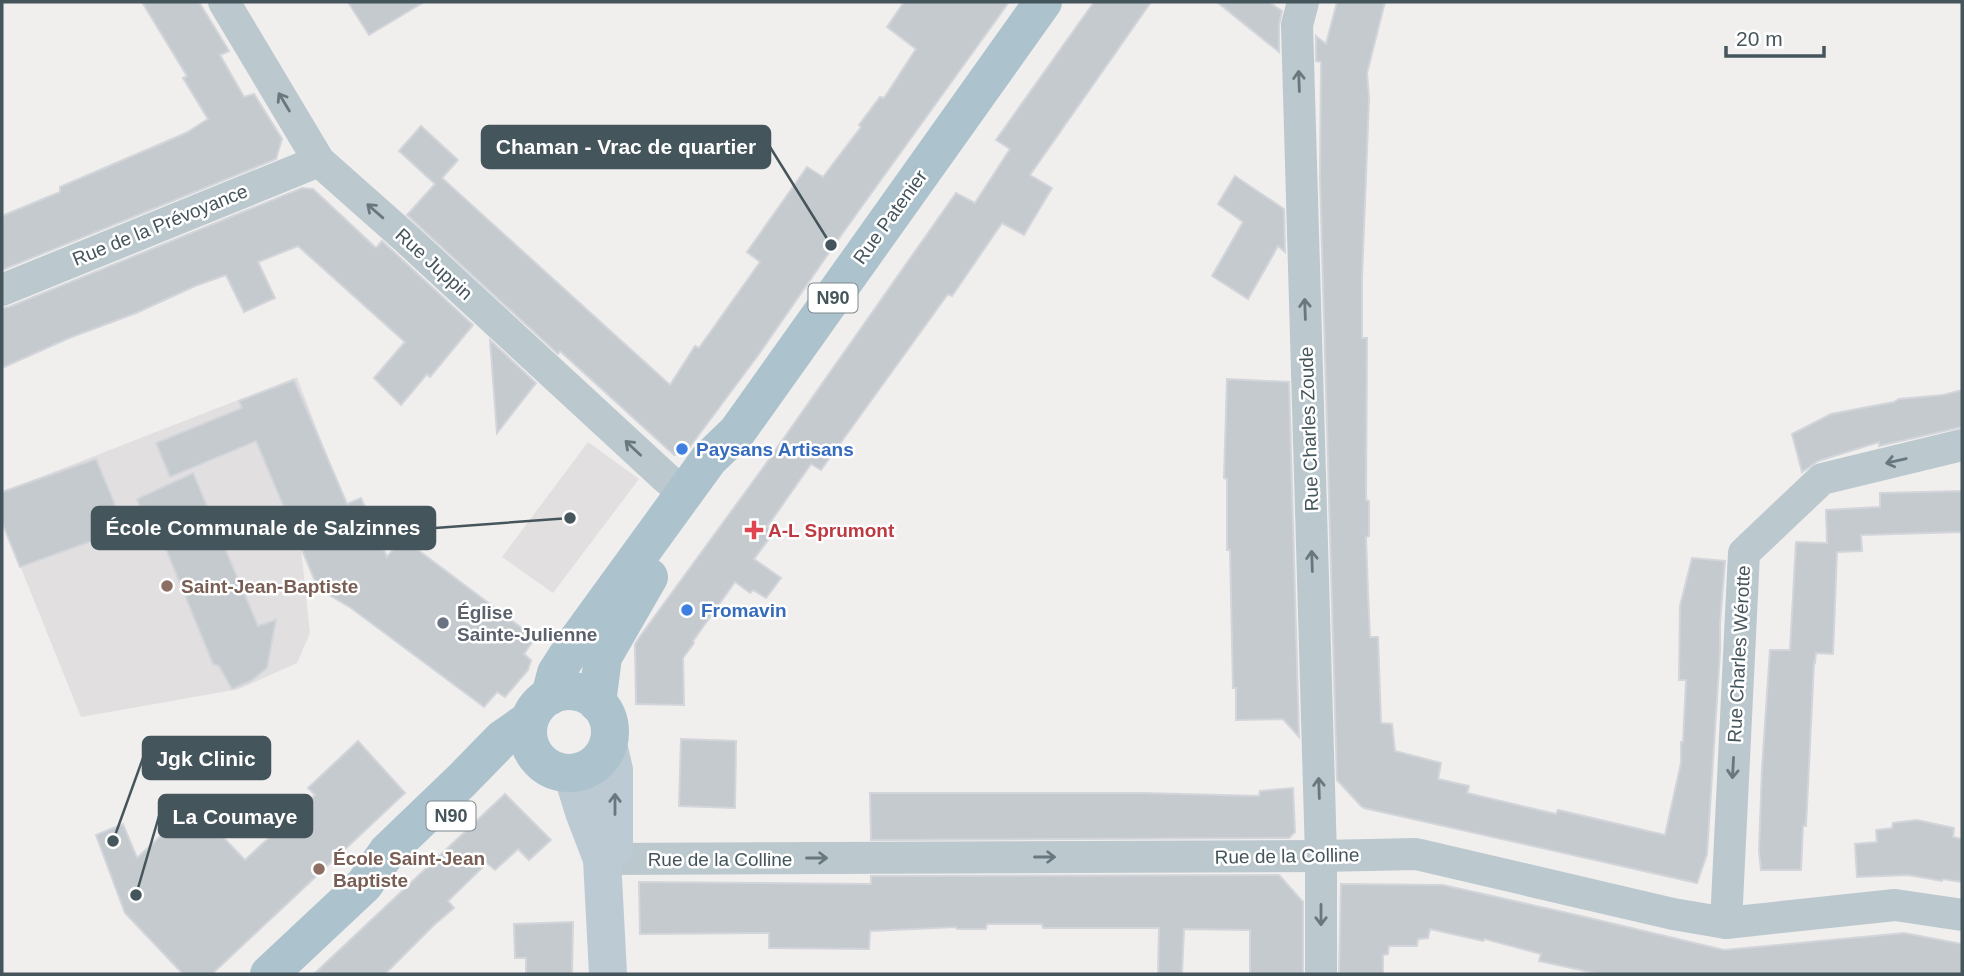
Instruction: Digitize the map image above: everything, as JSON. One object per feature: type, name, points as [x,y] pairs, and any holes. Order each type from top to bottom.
[{"type":"main road","name":"Rue Patenier","points":[[589,651],[684,493],[709,459],[737,432],[1044,2]]},
{"type":"main road","name":"Rue Patenier","points":[[589,651],[648,578],[722,468],[737,432]]},
{"type":"main road","name":"N90","points":[[270,974],[364,885],[400,864],[474,794],[518,767],[560,770],[584,770],[603,755],[610,729],[606,715],[597,703],[589,651],[556,673],[527,734],[537,759],[560,770]]},
{"type":"main road","points":[[364,885],[387,852],[502,739],[540,708],[562,692],[575,691],[587,695],[597,703]]},
{"type":"main road","points":[[602,859],[614,848],[614,769],[608,744]]},
{"type":"main road","points":[[560,770],[584,812],[602,859],[608,974]]},
{"type":"street","name":"Rue Juppin","points":[[224,2],[319,161],[684,493]]},
{"type":"street","name":"Rue Charles Zoude","points":[[1303,2],[1297,25],[1321,856],[1321,974]]},
{"type":"street","name":"Rue de la Prévoyance","points":[[2,290],[319,161]]},
{"type":"street","name":"Rue Charles Wérotte","points":[[1726,923],[1744,553],[1822,479],[1962,445]]},
{"type":"street","name":"Rue de la Colline","points":[[602,859],[1416,854],[1673,914],[1726,923],[1895,905],[1962,915]]},
{"type":"shaded area","name":"Saint-Jean-Baptiste","points":[[297,377],[350,516],[300,539],[310,633],[297,663],[239,689],[81,717],[2,521],[2,492]]},
{"type":"shaded area","points":[[588,442],[639,479],[553,593],[502,557]]},
{"type":"building","points":[[142,2],[199,2],[229,51],[220,55],[244,97],[254,94],[282,139],[276,159],[2,270],[2,216],[60,192],[60,187],[186,133],[208,119],[183,78],[187,76]]},
{"type":"building","points":[[348,2],[424,2],[369,35]]},
{"type":"building","points":[[904,2],[1009,2],[759,354],[686,452],[674,455],[560,351],[558,354],[407,215],[435,184],[399,151],[421,126],[458,160],[442,178],[670,385],[695,346],[699,348],[760,262],[747,252],[807,167],[823,177],[880,97],[884,98],[916,49],[887,27]]},
{"type":"building","points":[[1094,2],[1151,2],[1030,175],[1052,188],[1024,235],[1002,223],[952,296],[948,294],[821,470],[811,464],[767,527],[774,532],[754,559],[781,578],[766,598],[753,590],[750,593],[735,582],[683,658],[684,705],[636,704],[635,644],[760,472],[956,193],[975,203],[1010,149],[996,140]]},
{"type":"building","points":[[1217,2],[1269,2],[1282,11],[1279,52]]},
{"type":"building","points":[[1337,2],[1385,2],[1367,73],[1369,98],[1362,279],[1362,338],[1367,338],[1368,594],[1370,637],[1378,637],[1381,723],[1392,724],[1395,751],[1441,763],[1438,779],[1469,786],[1467,793],[1556,814],[1558,810],[1665,835],[1683,742],[1686,680],[1679,680],[1680,606],[1692,558],[1725,561],[1707,854],[1697,883],[1364,808],[1337,780],[1320,178],[1321,62],[1316,61],[1316,36],[1326,44]]},
{"type":"building","points":[[1235,176],[1284,209],[1285,252],[1278,246],[1248,299],[1212,276],[1243,222],[1218,204]]},
{"type":"building","points":[[302,188],[313,189],[376,248],[382,241],[473,325],[430,377],[427,374],[401,405],[374,378],[405,342],[298,246],[258,262],[275,298],[244,312],[226,275],[2,368],[2,308]]},
{"type":"building","points":[[490,340],[536,383],[497,433]]},
{"type":"building","points":[[1227,379],[1289,382],[1299,737],[1283,719],[1236,720],[1230,550],[1227,550],[1227,479],[1224,478]]},
{"type":"building","points":[[294,380],[347,504],[361,498],[387,557],[402,538],[535,638],[524,654],[531,660],[528,670],[505,697],[497,692],[484,707],[351,608],[318,588],[256,441],[170,477],[156,443],[242,408],[239,401]]},
{"type":"building","points":[[1962,390],[1962,427],[1879,446],[1879,442],[1818,461],[1802,472],[1792,434],[1831,414],[1899,399],[1943,395]]},
{"type":"building","points":[[96,459],[125,529],[20,567],[2,522],[2,492]]},
{"type":"building","points":[[193,473],[258,626],[276,620],[267,668],[251,681],[232,689],[219,666],[213,664],[159,532],[150,533],[137,499]]},
{"type":"building","points":[[1962,491],[1962,532],[1861,535],[1862,551],[1837,552],[1833,654],[1816,653],[1814,663],[1806,826],[1803,826],[1801,870],[1761,870],[1759,851],[1762,768],[1770,650],[1790,650],[1796,542],[1827,543],[1826,510],[1880,507],[1880,493]]},
{"type":"building","points":[[681,739],[736,741],[735,808],[679,806]]},
{"type":"building","points":[[358,741],[405,793],[212,974],[183,974],[125,913],[96,835],[123,824],[137,858],[193,806],[245,860],[315,795],[308,788]]},
{"type":"building","points":[[1293,788],[1295,832],[1289,838],[871,840],[870,793],[1143,793],[1259,796],[1260,791]]},
{"type":"building","points":[[505,794],[551,840],[529,860],[518,849],[495,870],[487,863],[448,901],[454,908],[385,974],[314,974]]},
{"type":"building","points":[[1917,820],[1954,828],[1953,837],[1962,839],[1962,882],[1908,875],[1857,877],[1855,844],[1877,842],[1876,830],[1892,828],[1893,823]]},
{"type":"building","points":[[1279,875],[1303,902],[1303,974],[1250,974],[1250,930],[1184,929],[1182,974],[1158,974],[1159,928],[1043,928],[1042,924],[987,924],[986,929],[956,927],[870,931],[869,949],[769,948],[769,933],[640,934],[639,882],[871,884],[871,876]]},
{"type":"building","points":[[1341,884],[1443,885],[1724,950],[1904,933],[1962,944],[1962,974],[1599,974],[1539,961],[1541,954],[1485,939],[1483,941],[1430,929],[1428,938],[1418,939],[1417,946],[1389,946],[1388,954],[1383,955],[1383,974],[1339,974]]},
{"type":"building","points":[[573,922],[572,974],[526,974],[526,958],[515,958],[514,924]]},
{"type":"place","name":"Chaman - Vrac de quartier","points":[[831,245]]},
{"type":"place","name":"Paysans Artisans","points":[[682,449]]},
{"type":"place","name":"École Communale de Salzinnes","points":[[570,518]]},
{"type":"place","name":"A-L Sprumont","points":[[754,530]]},
{"type":"place","name":"Saint-Jean-Baptiste","points":[[167,586]]},
{"type":"place","name":"Fromavin","points":[[687,610]]},
{"type":"place","name":"Église Sainte-Julienne","points":[[443,623]]},
{"type":"place","name":"Jgk Clinic","points":[[113,841]]},
{"type":"place","name":"École Saint-Jean Baptiste","points":[[319,869]]},
{"type":"place","name":"La Coumaye","points":[[136,895]]}]
